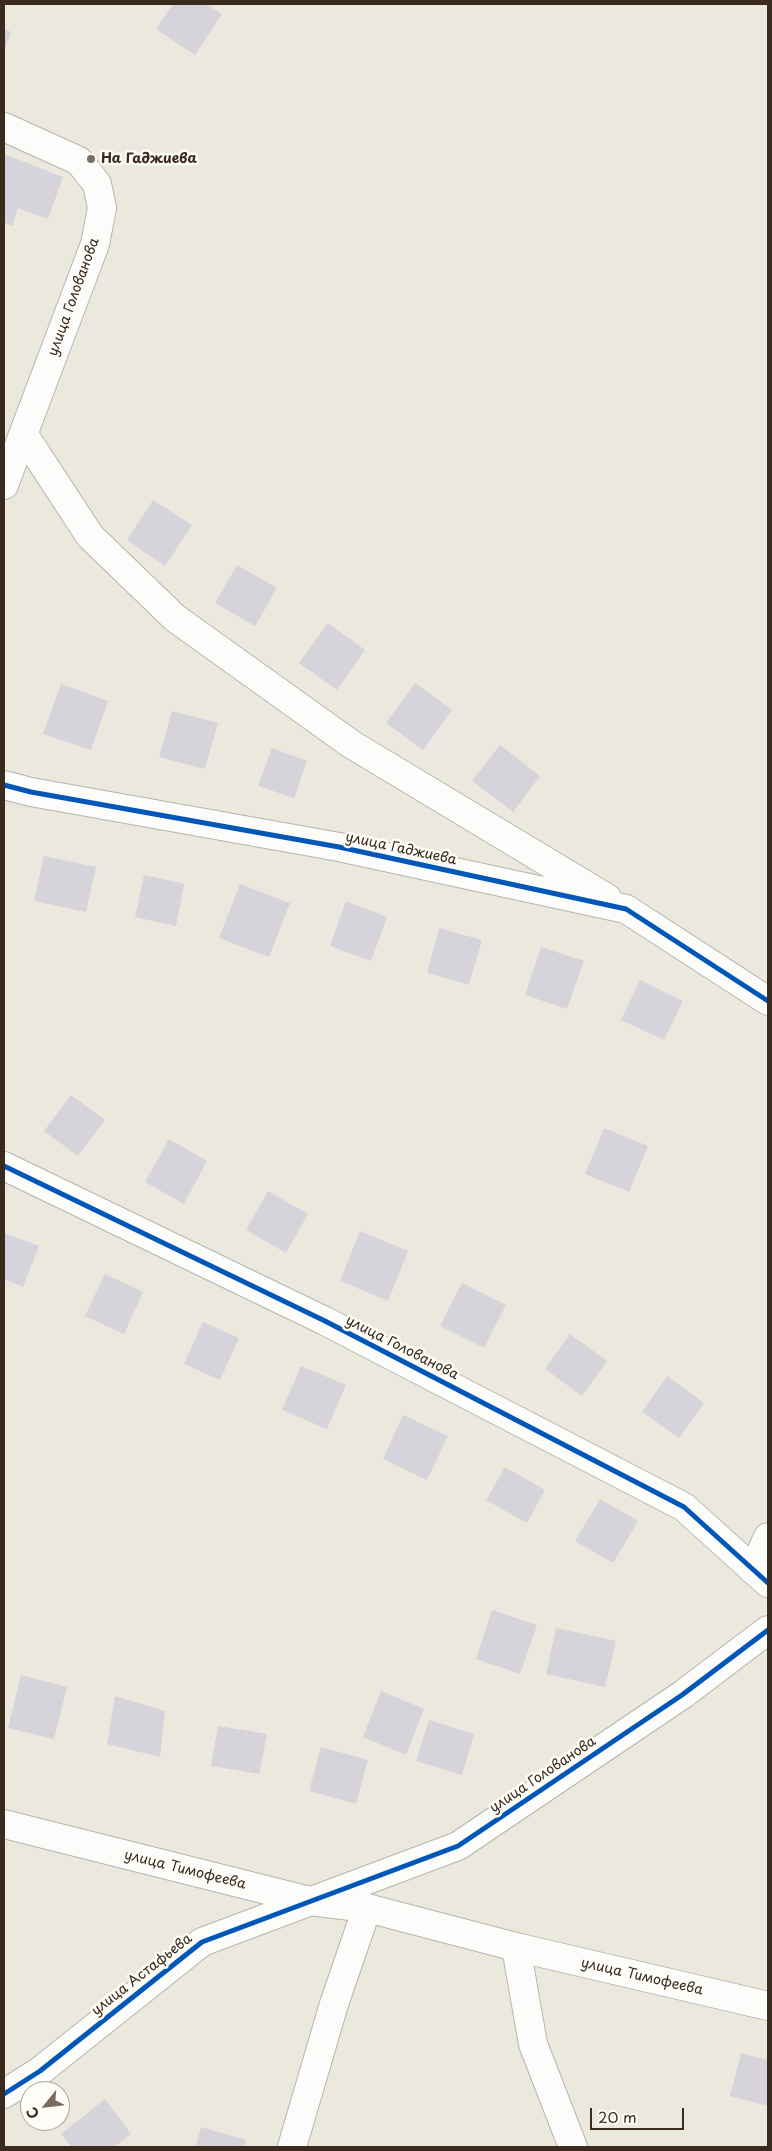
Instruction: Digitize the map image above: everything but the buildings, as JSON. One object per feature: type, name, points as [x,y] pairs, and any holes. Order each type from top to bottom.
[{"type":"street","name":"улица Голованова","points":[[4,127],[79,161],[97,184],[102,208],[95,244],[4,485]]},
{"type":"street","name":"улица Гаджиева","points":[[24,434],[90,536],[175,618],[351,744],[626,909],[768,1002]]},
{"type":"street","name":"улица Гаджиева","points":[[4,785],[31,792],[339,847],[626,909]]},
{"type":"street","name":"улица Голованова","points":[[4,1166],[325,1321],[684,1507],[760,1577]]},
{"type":"street","points":[[760,1577],[768,1538]]},
{"type":"street","name":"улица Голованова","points":[[310,1901],[458,1846],[682,1695],[768,1630]]},
{"type":"street","name":"улица Тимофеева","points":[[4,1824],[310,1901],[367,1908],[516,1947],[768,2006]]},
{"type":"street","name":"улица Астафьева","points":[[4,2094],[40,2071],[202,1942],[310,1901]]},
{"type":"street","points":[[292,2147],[334,2004],[367,1908]]},
{"type":"street","points":[[516,1947],[533,2044],[573,2147]]},
{"type":"cycle path","points":[[4,785],[31,792],[339,847],[626,909],[768,1001]]},
{"type":"cycle path","points":[[4,1166],[325,1321],[684,1507],[768,1583]]},
{"type":"cycle path","points":[[4,2094],[40,2071],[202,1942],[458,1846],[682,1695],[768,1630]]},
{"type":"place","name":"На Гаджиева","points":[[91,159]]}]
